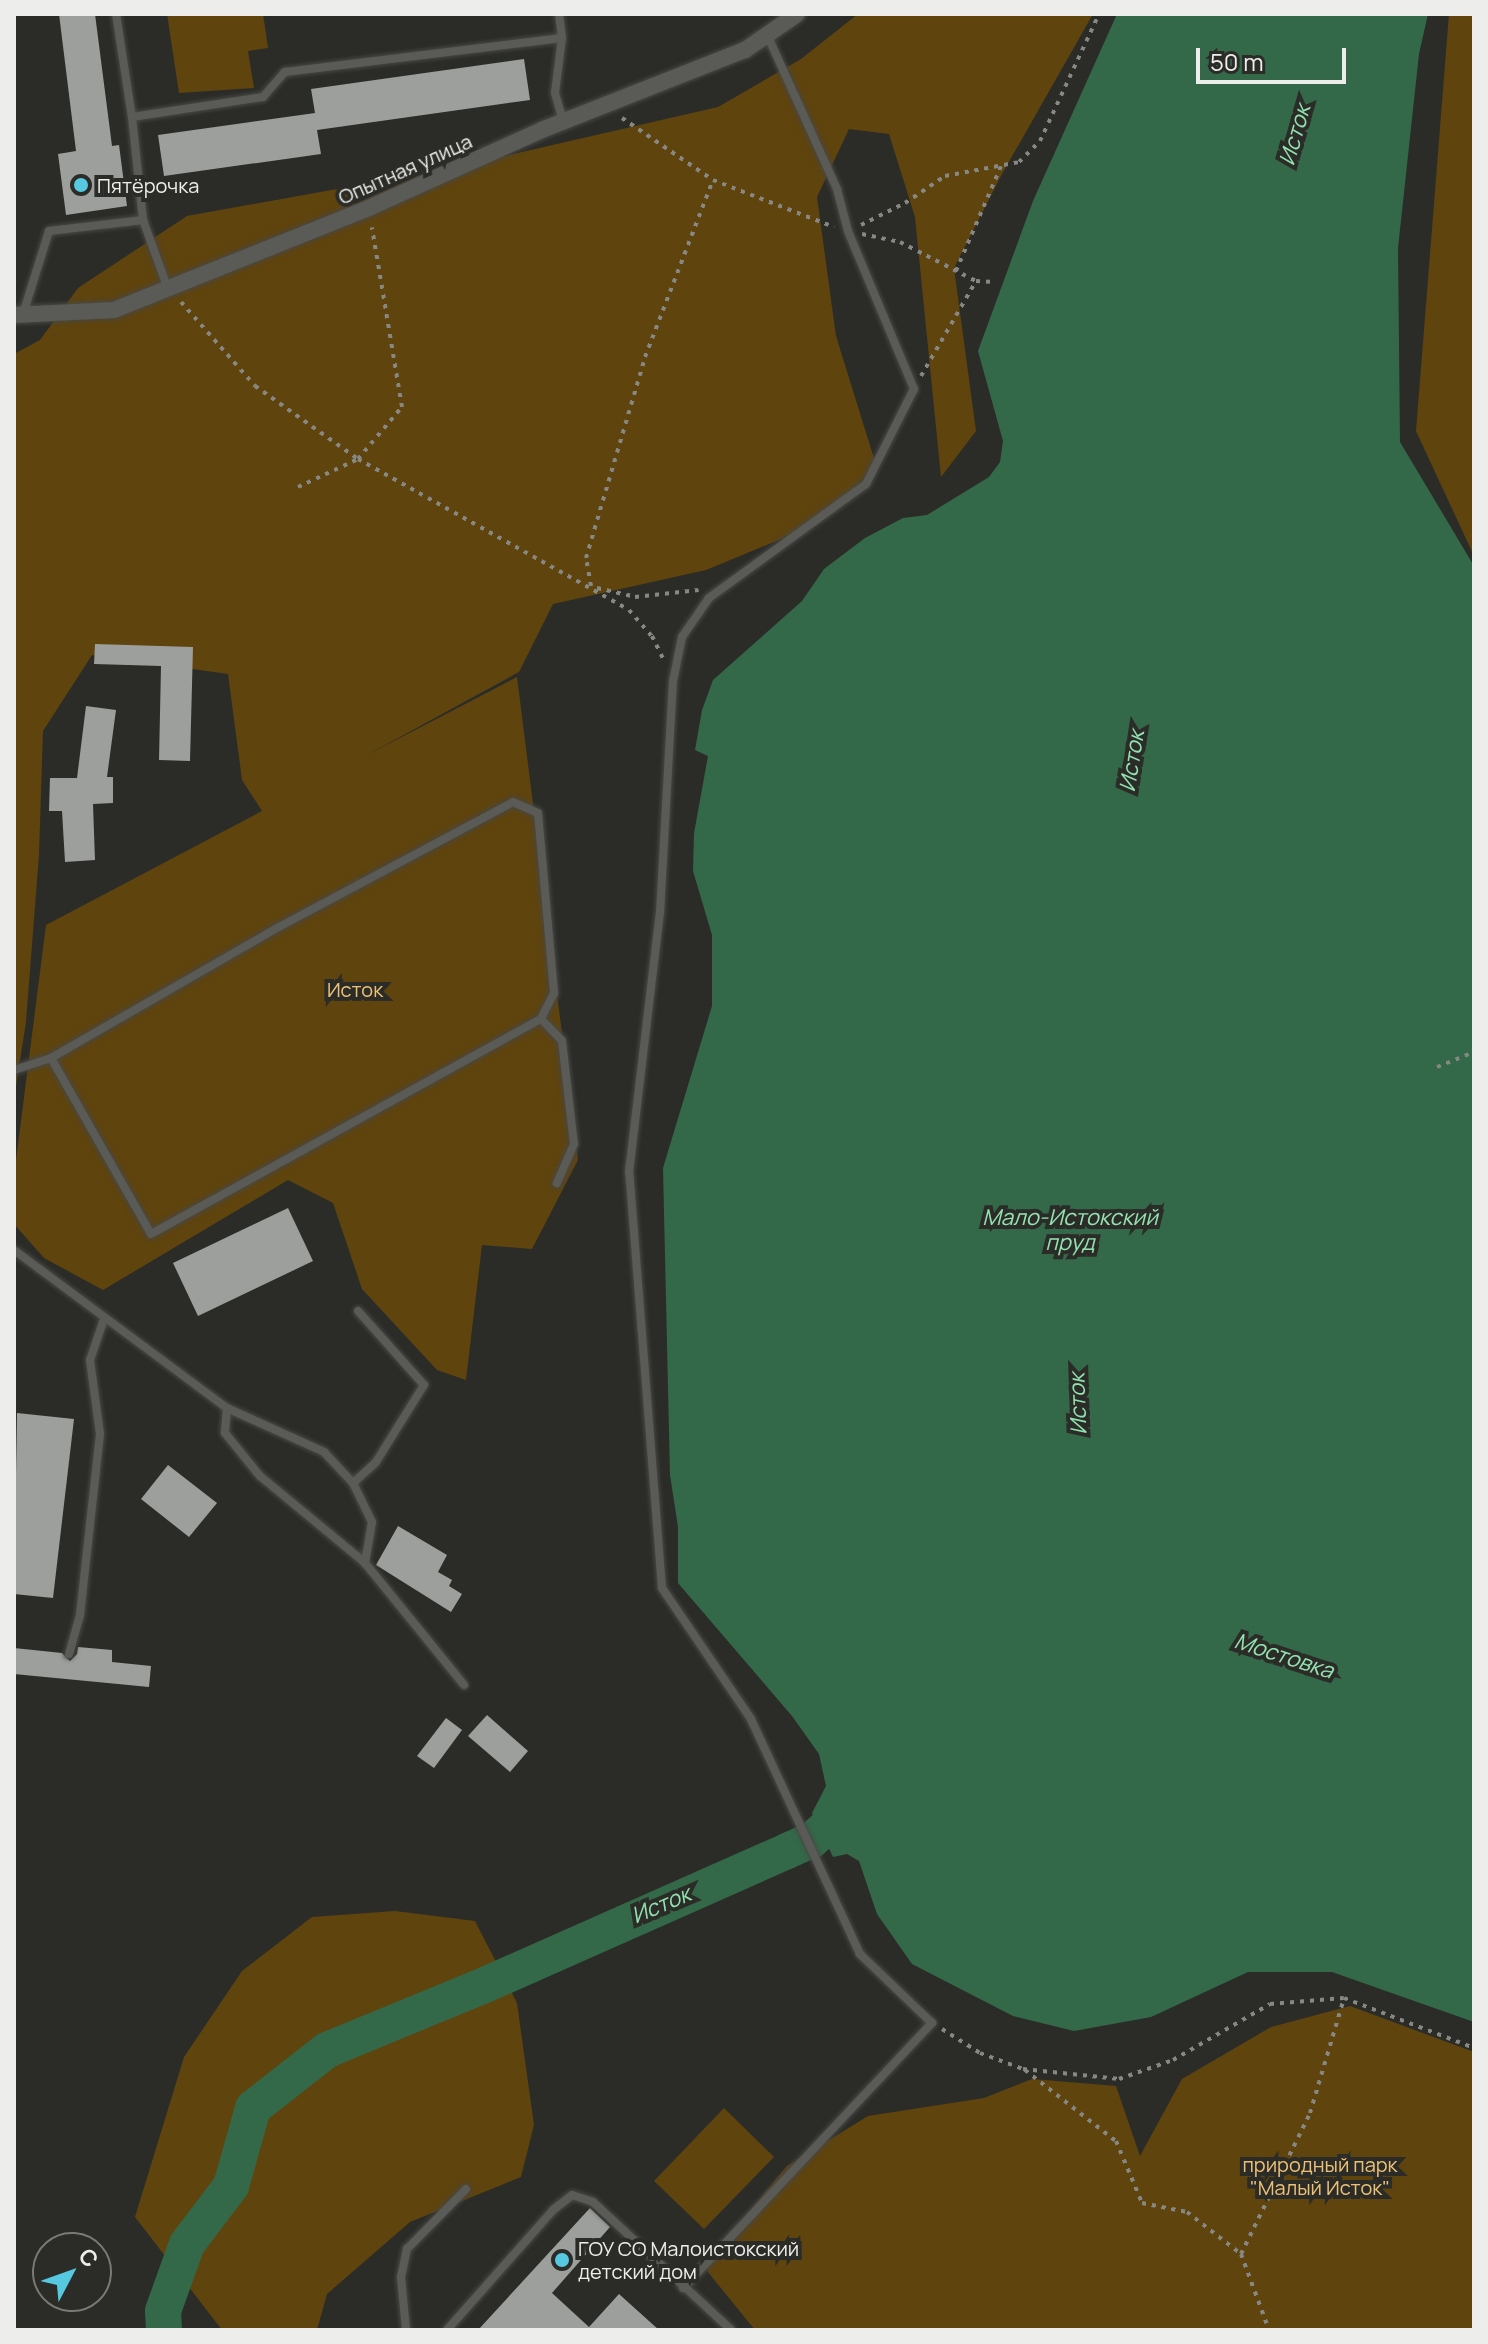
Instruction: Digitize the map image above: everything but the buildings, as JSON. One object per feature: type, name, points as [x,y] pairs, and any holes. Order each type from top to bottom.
[{"type":"street","name":"Опытная улица","points":[[19,314],[114,310],[369,208],[563,121],[745,50],[797,14]]},
{"type":"lane","points":[[116,14],[132,117],[143,220],[168,289]]},
{"type":"lane","points":[[559,14],[562,38],[555,93],[563,121]]},
{"type":"lane","points":[[683,2288],[932,2023],[860,1954],[751,1719],[662,1588],[629,1172],[660,913],[673,681],[682,637],[709,598],[866,484],[914,389],[848,231],[837,189],[767,35]]},
{"type":"lane","points":[[132,117],[263,97],[285,72],[562,38]]},
{"type":"lane","points":[[19,314],[49,231],[143,220]]},
{"type":"lane","points":[[14,1070],[51,1058],[279,927],[513,802],[538,813],[554,993],[541,1019],[151,1234],[51,1058]]},
{"type":"lane","points":[[541,1019],[562,1041],[574,1144],[557,1183]]},
{"type":"lane","points":[[14,1250],[227,1408],[324,1452],[353,1483],[372,1522],[365,1563]]},
{"type":"lane","points":[[353,1483],[376,1462],[424,1385],[358,1311]]},
{"type":"lane","points":[[69,1654],[80,1615],[100,1434],[90,1360],[104,1319]]},
{"type":"lane","points":[[227,1408],[225,1433],[260,1476],[365,1563],[464,1685]]},
{"type":"lane","points":[[406,2330],[401,2277],[407,2249],[466,2189]]},
{"type":"lane","points":[[447,2330],[553,2210],[572,2195],[593,2202],[731,2330]]},
{"type":"path","points":[[848,231],[905,203],[945,176],[1019,162],[1040,141],[1099,14]]},
{"type":"path","points":[[604,106],[713,180],[848,231],[900,242],[976,281],[994,282]]},
{"type":"path","points":[[956,271],[1001,166]]},
{"type":"path","points":[[591,586],[586,558],[645,357],[713,180]]},
{"type":"path","points":[[298,487],[358,459],[402,407],[369,208]]},
{"type":"path","points":[[914,389],[976,281]]},
{"type":"path","points":[[168,289],[255,386],[358,459],[591,586],[629,610],[652,636],[673,681]]},
{"type":"path","points":[[591,586],[635,597],[698,589],[709,598]]},
{"type":"path","points":[[1437,1067],[1474,1052]]},
{"type":"path","points":[[932,2023],[980,2053],[1023,2069],[1119,2079],[1173,2060],[1270,2004],[1344,1998],[1474,2048]]},
{"type":"path","points":[[1241,2254],[1310,2113],[1344,1998]]},
{"type":"path","points":[[1023,2069],[1116,2141],[1142,2203],[1187,2212],[1241,2254],[1269,2330]]},
{"type":"green space","points":[[167,14],[263,14],[268,48],[248,51],[254,88],[179,93]]},
{"type":"green space","points":[[858,14],[1093,14],[1002,174],[954,268],[976,431],[941,477],[915,217],[889,134],[849,129],[817,197],[836,336],[877,468],[808,528],[706,570],[553,604],[519,672],[367,755],[517,677],[578,1160],[532,1249],[482,1245],[466,1380],[437,1370],[362,1289],[333,1203],[288,1180],[103,1290],[44,1258],[14,1224],[14,1176],[46,925],[262,811],[242,780],[228,674],[92,655],[43,731],[39,855],[26,1022],[14,1099],[14,354],[40,340],[78,288],[187,216],[453,168],[718,107],[801,59]]},
{"type":"green space","points":[[1449,14],[1474,14],[1474,556],[1416,431]]},
{"type":"green space","points":[[395,1911],[475,1921],[517,2003],[534,2125],[521,2177],[410,2222],[327,2294],[317,2330],[222,2330],[135,2217],[184,2057],[242,1971],[312,1917]]},
{"type":"green space","name":"природный парк \"Малый Исток\"","points":[[1350,2006],[1474,2052],[1474,2330],[755,2330],[703,2266],[787,2166],[868,2116],[984,2098],[1032,2079],[1116,2086],[1140,2156],[1182,2079],[1271,2027]]},
{"type":"green space","points":[[724,2108],[774,2157],[704,2229],[654,2181]]},
{"type":"water","name":"Мало-Истокский пруд","points":[[1117,14],[1428,14],[1419,54],[1398,248],[1400,442],[1474,566],[1474,2022],[1332,1972],[1248,1972],[1151,2017],[1074,2031],[1013,2016],[912,1964],[877,1914],[859,1861],[847,1854],[833,1857],[825,1840],[815,1845],[809,1834],[819,1829],[812,1813],[826,1786],[819,1754],[792,1716],[678,1583],[678,1527],[670,1475],[663,1168],[712,1006],[712,935],[693,871],[694,833],[708,756],[695,750],[702,710],[713,680],[802,601],[824,569],[865,538],[903,518],[927,515],[989,477],[1000,462],[1003,441],[978,351],[1033,201]]},
{"type":"waterway","name":"Исток","points":[[164,2330],[163,2311],[187,2244],[231,2186],[253,2108],[327,2050],[487,1984],[812,1840],[842,1813]]},
{"type":"place","name":"Пятёрочка","points":[[81,185]]},
{"type":"place","name":"ГОУ СО Малоистокский детский дом","points":[[562,2260]]},
{"type":"water label","name":"Мостовка","points":[[1284,1656]]}]
